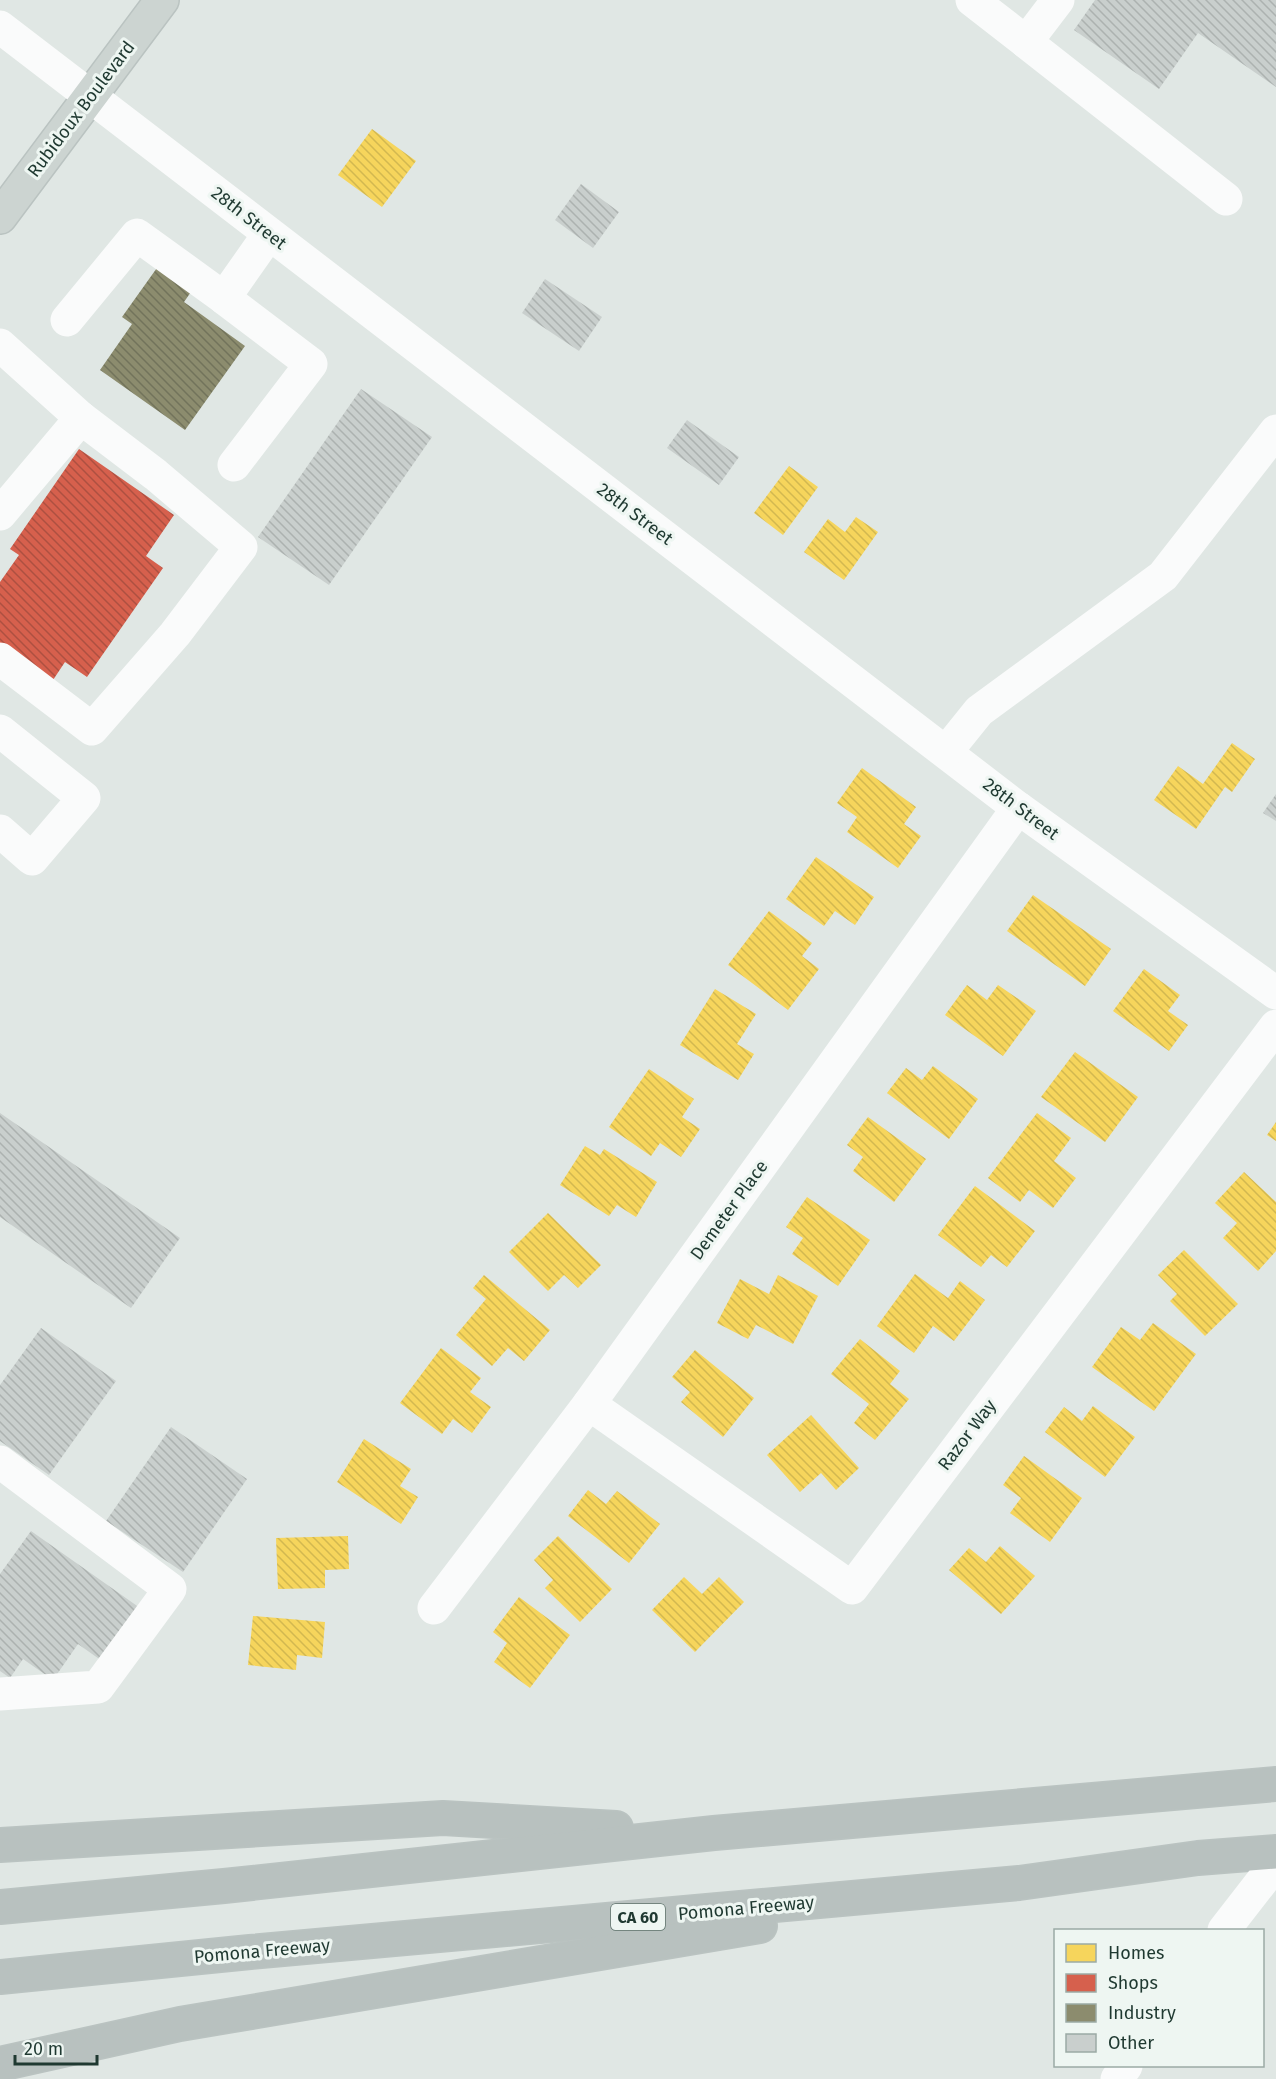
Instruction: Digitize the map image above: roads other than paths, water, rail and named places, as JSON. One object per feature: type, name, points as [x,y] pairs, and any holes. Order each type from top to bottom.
[{"type":"highway","points":[[0,1907],[235,1885],[714,1833],[1276,1784]]},
{"type":"highway","points":[[0,1845],[443,1818],[714,1833]]},
{"type":"highway","name":"Pomona Freeway","points":[[0,1977],[250,1952],[1019,1884],[1198,1858],[1276,1852]]},
{"type":"highway","points":[[0,2064],[180,2024],[1019,1884]]},
{"type":"main road","name":"Rubidoux Boulevard","points":[[0,217],[162,0]]},
{"type":"street","points":[[972,0],[1226,199]]},
{"type":"street","points":[[1026,42],[1058,0]]},
{"type":"street","name":"28th Street","points":[[0,27],[1018,808],[1276,993]]},
{"type":"street","points":[[224,298],[270,234]]},
{"type":"street","points":[[67,320],[137,235],[310,364],[234,465]]},
{"type":"street","points":[[0,345],[81,418],[156,475],[241,547],[175,634],[92,729],[0,659]]},
{"type":"street","points":[[0,514],[81,418]]},
{"type":"street","points":[[946,752],[979,711],[1163,576],[1276,431]]},
{"type":"street","points":[[0,731],[84,798],[32,859],[0,831]]},
{"type":"street","name":"Demeter Place","points":[[434,1608],[589,1404],[1018,808]]},
{"type":"street","name":"Razor Way","points":[[589,1404],[852,1588],[1276,1026]]},
{"type":"street","points":[[0,1462],[170,1589],[98,1687],[0,1694]]},
{"type":"street","points":[[1225,1929],[1276,1863]]}]
